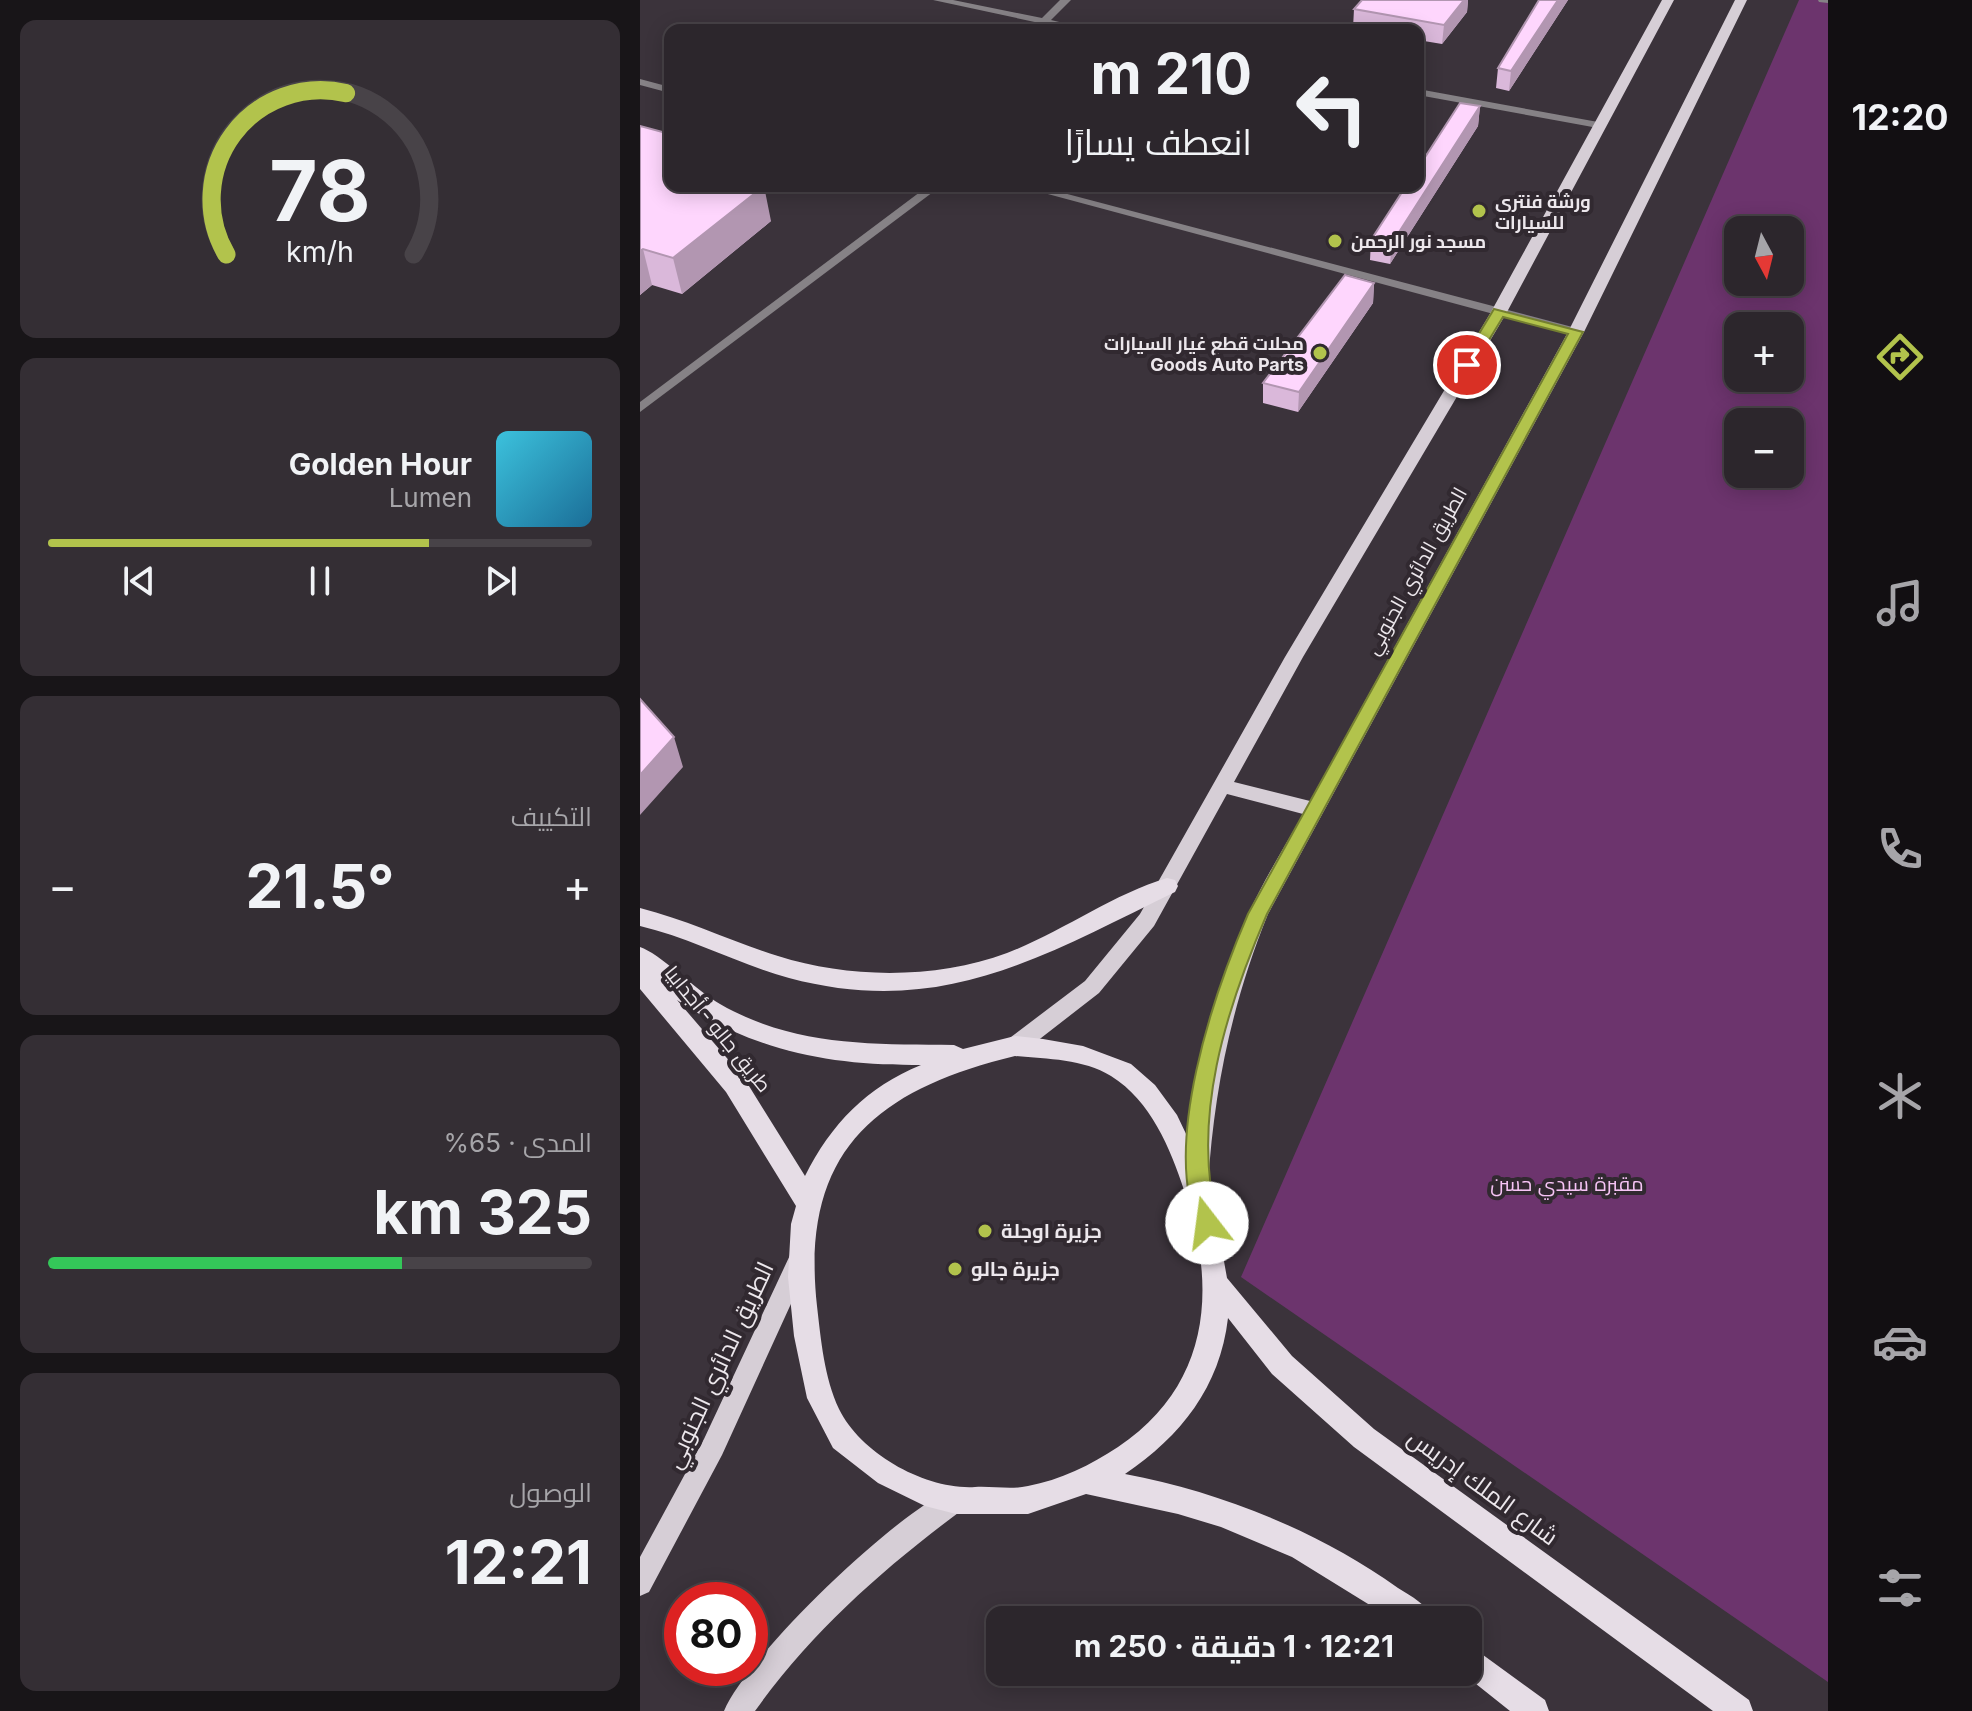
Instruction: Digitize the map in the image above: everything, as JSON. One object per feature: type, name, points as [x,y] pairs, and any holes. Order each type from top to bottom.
[{"type":"highway","points":[[640,917],[695,932],[791,969],[866,980],[907,980],[989,968],[1167,886]]},
{"type":"highway","name":"طريق جالو - أجدابيا","points":[[640,956],[701,1007],[748,1030],[847,1054],[963,1055]]},
{"type":"highway","name":"طريق جالو - أجدابيا","points":[[640,973],[735,1085],[806,1200]]},
{"type":"highway","points":[[1015,1046],[1080,1053],[1124,1072],[1158,1107],[1197,1185],[1218,1286],[1210,1351],[1188,1399],[1142,1447],[1087,1481],[1026,1500],[953,1501],[889,1478],[843,1440],[816,1387],[805,1325],[801,1256],[806,1200],[831,1146],[861,1111],[907,1079],[963,1055],[1015,1046]]},
{"type":"highway","name":"شارع الملك إدريس","points":[[1218,1286],[1282,1365],[1364,1438],[1738,1711]]},
{"type":"highway","points":[[1087,1481],[1148,1491],[1207,1506],[1265,1527],[1363,1580],[1399,1606]]},
{"type":"highway","points":[[1482,1670],[1534,1711]]},
{"type":"main road","points":[[1015,1046],[1092,987],[1122,954],[1167,886],[1294,657],[1499,312],[1668,0]]},
{"type":"main road","name":"الطريق الدائري الجنوبي","points":[[1197,1185],[1205,1082],[1212,1040],[1231,974],[1258,914],[1576,332],[1741,0]]},
{"type":"main road","points":[[1222,786],[1315,810]]},
{"type":"main road","name":"الطريق الدائري الجنوبي","points":[[640,1583],[720,1434],[801,1256]]},
{"type":"main road","points":[[738,1711],[789,1645],[841,1590],[895,1543],[953,1501]]},
{"type":"street","points":[[938,0],[1058,24]]},
{"type":"street","points":[[1044,21],[1066,0]]},
{"type":"street","points":[[640,82],[664,88]]},
{"type":"street","points":[[1424,93],[1598,125]]},
{"type":"street","points":[[640,408],[927,192]]},
{"type":"street","points":[[1047,192],[1576,332]]},
{"type":"green space","name":"مقبرة سيدي حسن","points":[[1799,0],[1828,0],[1828,1682],[1241,1277]]},
{"type":"building","points":[[1362,0],[1464,0],[1444,25],[1354,9]]},
{"type":"building","points":[[1539,0],[1558,0],[1511,71],[1498,68]]},
{"type":"building","points":[[1460,103],[1480,106],[1392,243],[1371,240],[1402,192],[1424,192],[1424,159]]},
{"type":"building","points":[[640,126],[664,132],[664,192],[756,192],[673,258],[643,249],[640,251]]},
{"type":"building","points":[[1345,275],[1374,283],[1299,392],[1263,383]]},
{"type":"building","points":[[640,699],[674,737],[640,775]]},
{"type":"place","name":"ورشة فنتري للسيارات","points":[[1479,211]]},
{"type":"place","name":"مسجد نور الرحمن","points":[[1335,241]]},
{"type":"place","name":"محلات قطع غيار السيارات Goods Auto Parts","points":[[1320,353]]},
{"type":"place","name":"جزيرة اوجلة","points":[[985,1231]]},
{"type":"place","name":"جزيرة جالو","points":[[955,1269]]},
{"type":"route","points":[[1207,1223],[1197,1185],[1200,1110],[1212,1040],[1231,974],[1258,914],[1576,332],[1499,312],[1467,365]]}]
